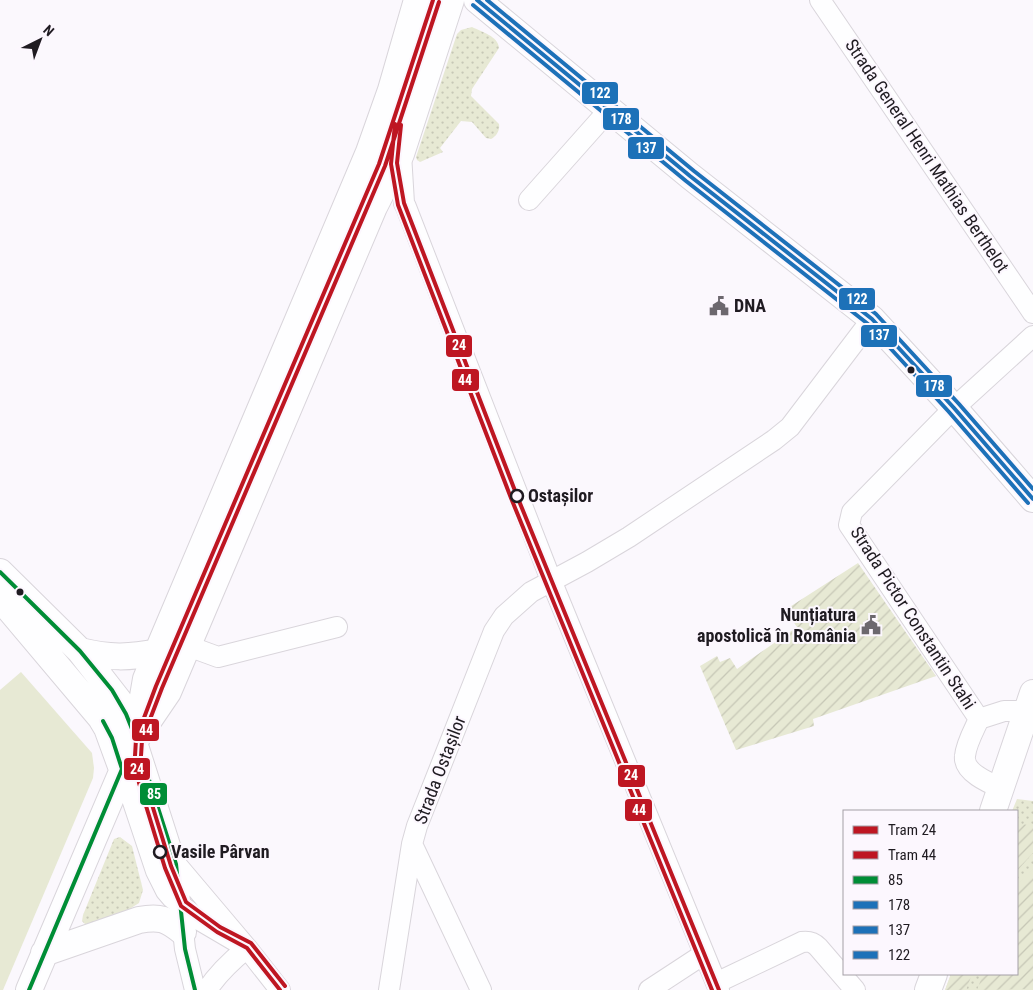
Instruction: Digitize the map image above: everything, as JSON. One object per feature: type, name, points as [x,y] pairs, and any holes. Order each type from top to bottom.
[{"type":"main road","points":[[136,739],[146,680],[378,129],[417,0]]},
{"type":"main road","points":[[29,990],[122,769],[136,739],[168,692],[394,195],[401,154],[451,0]]},
{"type":"main road","points":[[477,0],[609,110],[872,320],[954,408],[1033,499]]},
{"type":"main road","points":[[0,572],[80,651],[119,701],[136,739]]},
{"type":"main road","points":[[0,598],[101,718],[107,728],[122,769]]},
{"type":"main road","points":[[80,651],[119,658],[136,657],[158,652]]},
{"type":"main road","points":[[997,800],[1030,702]]},
{"type":"main road","points":[[44,953],[139,920],[150,918],[160,918],[170,922],[183,932]]},
{"type":"main road","points":[[928,990],[934,975]]},
{"type":"street","name":"Strada General Henri Mathias Berthelot","points":[[820,0],[1033,313]]},
{"type":"street","points":[[529,200],[609,110]]},
{"type":"street","points":[[355,184],[370,183],[394,195],[718,986],[802,942],[808,941],[818,947],[855,990]]},
{"type":"street","name":"Strada Ostașilor","points":[[389,990],[412,844],[494,631],[504,616],[531,592],[629,537],[774,440],[790,426],[872,320]]},
{"type":"street","name":"Strada Pictor Constantin Stahi","points":[[979,719],[849,525],[852,512],[954,408],[1033,336]]},
{"type":"street","points":[[188,646],[218,656],[337,627]]},
{"type":"street","points":[[997,800],[966,762],[965,755],[979,719],[1030,702]]},
{"type":"street","points":[[136,739],[176,864],[183,932],[195,990]]},
{"type":"street","points":[[122,769],[161,882],[172,898],[217,932],[247,948]]},
{"type":"street","points":[[412,844],[481,990]]},
{"type":"street","points":[[176,864],[280,990]]},
{"type":"street","points":[[207,990],[228,964],[247,948]]},
{"type":"street","points":[[650,990],[704,954]]},
{"type":"green space","points":[[472,27],[493,37],[499,48],[472,89],[471,96],[499,124],[498,131],[491,139],[486,138],[472,122],[461,121],[440,148],[443,152],[420,162],[416,157],[457,34],[461,30]]},
{"type":"green space","points":[[858,563],[936,676],[813,719],[814,726],[736,750],[700,666],[717,656],[720,662],[730,658],[737,669],[797,627],[785,610]]},
{"type":"green space","points":[[21,672],[92,753],[94,768],[93,778],[3,990],[0,990],[0,690]]},
{"type":"green space","points":[[1017,799],[1033,801],[1033,990],[945,990],[951,975],[1018,975],[1018,810],[1012,810]]},
{"type":"green space","points":[[1018,823],[1033,826],[1033,853],[1018,870]]},
{"type":"green space","points":[[120,837],[132,846],[143,890],[139,903],[128,910],[90,924],[85,924],[82,921],[83,915],[114,839]]},
{"type":"green space","points":[[1033,869],[1033,989],[977,990],[983,975],[1018,975],[1018,886]]},
{"type":"green space","points":[[951,975],[972,975],[966,990],[945,990]]},
{"type":"tram line","name":"24","points":[[280,990],[247,948],[217,932],[181,906],[165,868],[139,783],[135,756],[136,739],[156,686],[379,164],[433,0]]},
{"type":"tram line","name":"44","points":[[285,986],[251,943],[220,927],[186,902],[171,866],[145,782],[141,756],[142,740],[162,688],[385,166],[439,2]]},
{"type":"tram line","name":"44","points":[[395,124],[391,164],[398,205],[511,498],[712,990]]},
{"type":"tram line","name":"24","points":[[401,125],[397,163],[404,203],[517,496],[719,990]]},
{"type":"transit line","name":"178","points":[[477,0],[690,176],[872,319],[954,408],[1033,499]]},
{"type":"transit line","name":"122","points":[[487,0],[694,171],[876,314],[959,404],[1033,489]]},
{"type":"transit line","name":"137","points":[[473,5],[686,181],[868,324],[949,412],[1028,503]]},
{"type":"transit line","name":"85","points":[[0,572],[80,651],[112,690],[126,714],[136,739],[176,864],[185,949],[195,990]]},
{"type":"transit line","name":"85","points":[[29,990],[122,769],[112,738],[103,721]]},
{"type":"place","name":"DNA","points":[[719,306]]},
{"type":"place","name":"Ostașilor","points":[[517,496]]},
{"type":"place","name":"Nunțiatura apostolică în România","points":[[871,625]]},
{"type":"place","name":"Vasile Pârvan","points":[[160,852]]}]
